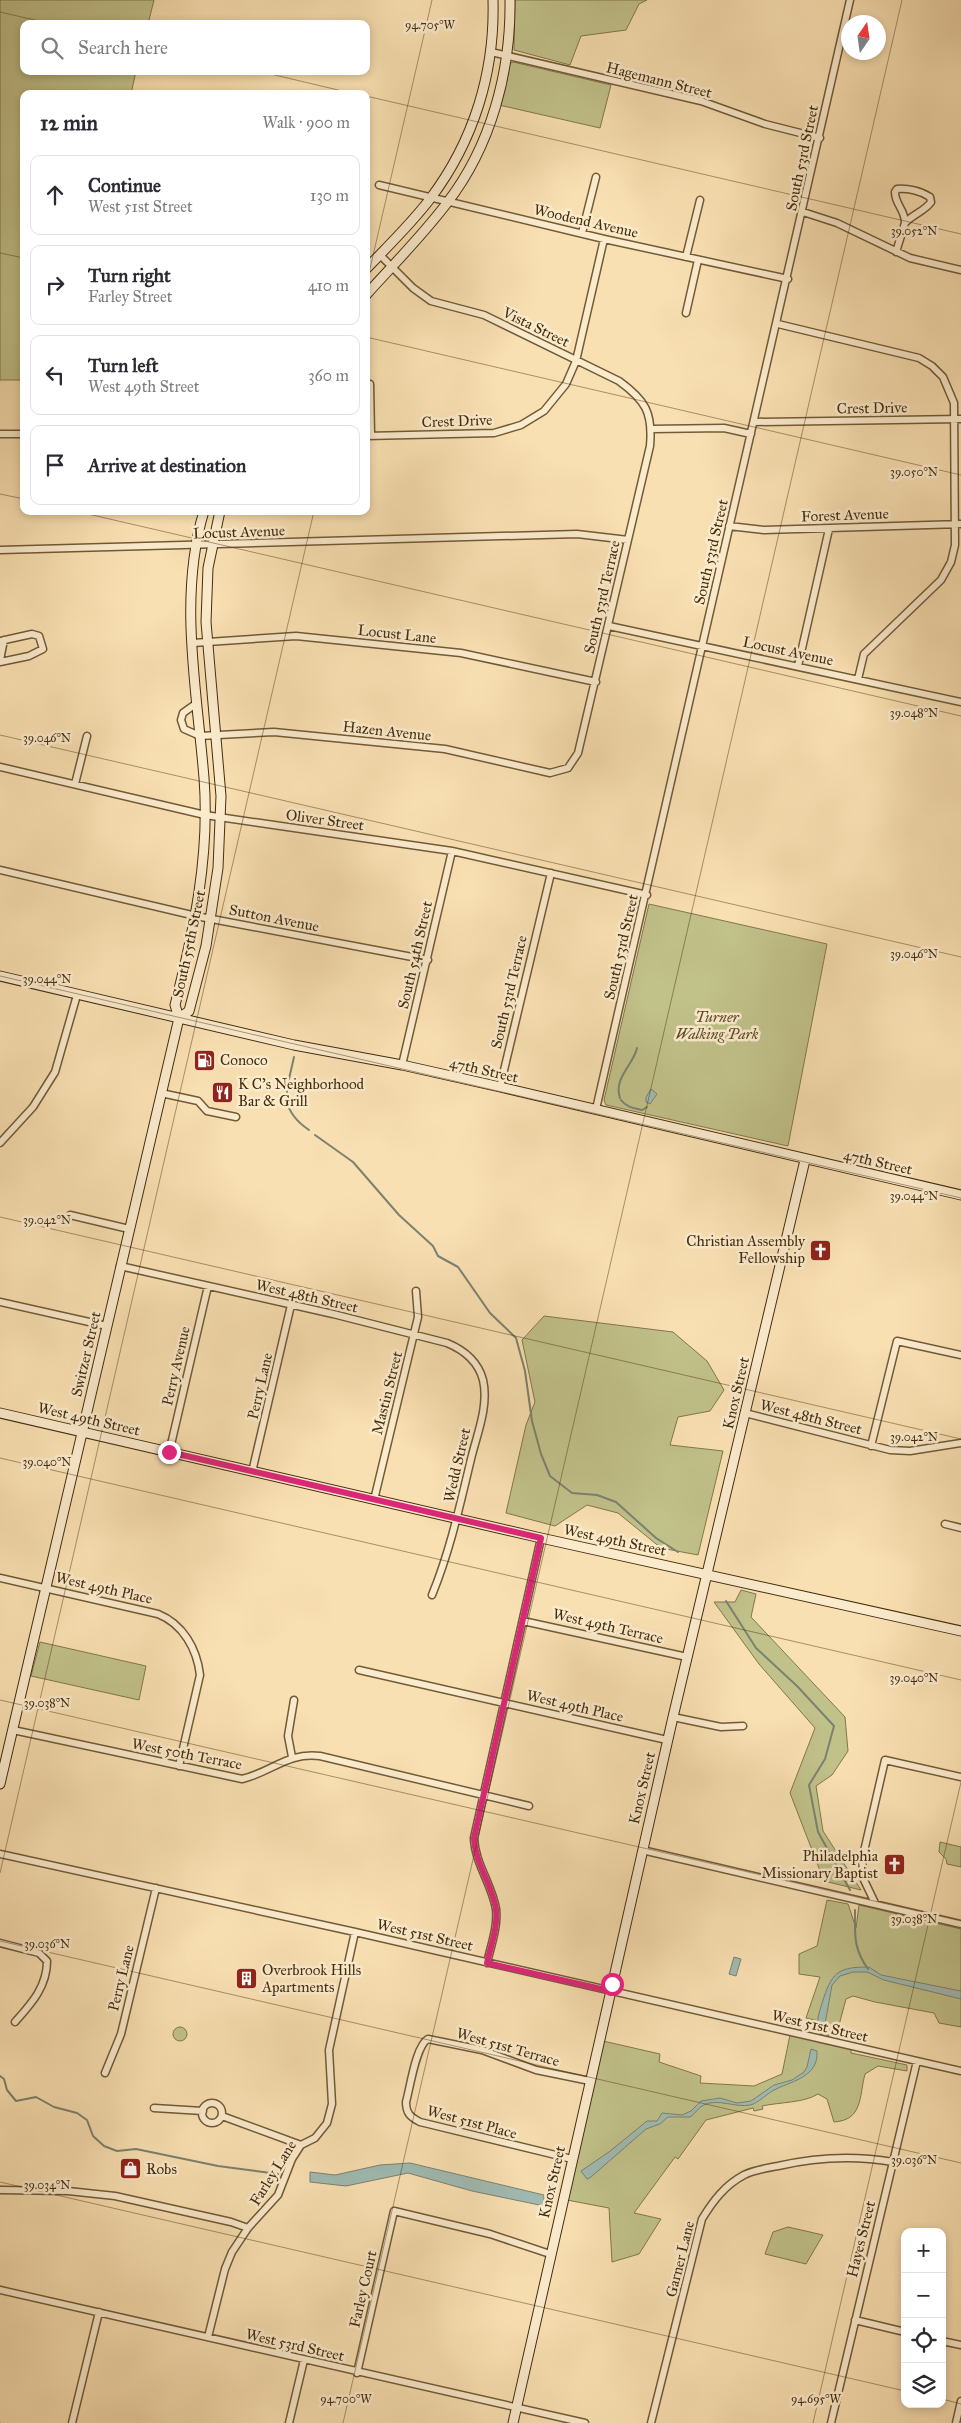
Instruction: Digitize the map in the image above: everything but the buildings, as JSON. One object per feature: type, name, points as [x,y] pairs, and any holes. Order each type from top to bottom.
[{"type":"street","points":[[370,265],[431,198],[455,161],[475,121],[487,79],[491,52],[494,0]]},
{"type":"street","points":[[370,290],[448,202],[468,169],[488,128],[500,92],[508,56],[510,0]]},
{"type":"street","name":"South 53rd Street","points":[[596,1109],[729,526],[778,324],[850,0]]},
{"type":"street","name":"Hagemann Street","points":[[491,52],[701,101],[765,124],[820,138]]},
{"type":"street","points":[[582,233],[596,177]]},
{"type":"street","name":"Woodend Avenue","points":[[379,185],[604,239],[788,279]]},
{"type":"street","points":[[896,252],[905,223],[905,212],[895,199],[897,189],[914,190],[930,197],[931,202],[928,208],[912,214],[905,223]]},
{"type":"street","points":[[686,257],[700,200]]},
{"type":"street","points":[[803,212],[837,223],[910,258],[961,270]]},
{"type":"street","points":[[576,361],[604,239]]},
{"type":"street","name":"Vista Street","points":[[380,255],[390,268],[431,301],[484,315],[619,381],[637,394],[646,408],[651,428]]},
{"type":"street","points":[[686,313],[698,260]]},
{"type":"street","points":[[778,324],[919,358],[944,377],[958,419],[959,524],[953,554],[941,580],[864,654],[858,679]]},
{"type":"street","name":"Crest Drive","points":[[370,436],[494,434],[510,429],[529,421],[557,398],[569,380],[576,361]]},
{"type":"street","name":"Crest Drive","points":[[754,422],[958,419]]},
{"type":"street","points":[[651,428],[724,428],[751,434]]},
{"type":"street","name":"South 53rd Terrace","points":[[568,768],[578,754],[596,682],[650,446],[651,428]]},
{"type":"street","points":[[0,434],[20,434]]},
{"type":"street","name":"South 55th Street","points":[[203,515],[196,546],[190,594],[205,815],[203,865],[196,916],[175,1005],[179,1018],[189,1011],[212,919],[221,818],[208,642],[206,588],[212,546],[219,515]]},
{"type":"street","name":"Forest Avenue","points":[[729,526],[764,530],[959,524]]},
{"type":"street","points":[[798,666],[829,529]]},
{"type":"street","name":"Locust Avenue","points":[[0,550],[212,546],[577,534],[628,540]]},
{"type":"street","name":"Locust Avenue","points":[[609,626],[961,702]]},
{"type":"street","points":[[32,634],[39,636],[43,649],[29,656],[0,661],[2,640],[32,634]]},
{"type":"street","name":"Locust Lane","points":[[193,643],[288,636],[338,640],[461,653],[596,682]]},
{"type":"street","points":[[197,703],[183,713],[181,720],[184,728],[200,736]]},
{"type":"street","name":"Hazen Avenue","points":[[200,736],[284,733],[445,749],[550,773],[568,768]]},
{"type":"street","points":[[75,784],[87,736]]},
{"type":"street","name":"Oliver Street","points":[[0,767],[205,815],[452,851],[646,895]]},
{"type":"street","name":"South 54th Street","points":[[402,1065],[452,851]]},
{"type":"street","name":"Sutton Avenue","points":[[0,870],[196,916],[428,960]]},
{"type":"street","name":"South 53rd Terrace","points":[[500,1087],[551,873]]},
{"type":"street","name":"47th Street","points":[[0,976],[294,1045],[402,1065],[500,1087],[805,1160],[961,1195]]},
{"type":"street","points":[[0,1143],[32,1107],[55,1072],[77,995]]},
{"type":"street","name":"Switzer Street","points":[[0,1784],[179,1018]]},
{"type":"street","points":[[161,1093],[198,1101],[207,1112],[236,1117]]},
{"type":"street","name":"Knox Street","points":[[513,2423],[642,1850],[805,1160]]},
{"type":"street","points":[[70,1215],[129,1229]]},
{"type":"street","name":"West 48th Street","points":[[120,1266],[291,1305],[457,1347],[465,1352],[479,1369]]},
{"type":"street","name":"Perry Avenue","points":[[169,1452],[208,1286]]},
{"type":"street","name":"Mastin Street","points":[[374,1500],[402,1377],[415,1335],[418,1317],[416,1291]]},
{"type":"street","points":[[0,1302],[107,1326]]},
{"type":"street","name":"Perry Lane","points":[[252,1472],[291,1305]]},
{"type":"street","points":[[871,1446],[897,1341],[961,1355]]},
{"type":"street","name":"Wedd Street","points":[[432,1595],[457,1518],[484,1404],[484,1386],[479,1369]]},
{"type":"street","name":"West 49th Street","points":[[0,1413],[541,1538],[960,1630]]},
{"type":"street","name":"West 48th Street","points":[[745,1413],[890,1450],[910,1451],[961,1443]]},
{"type":"street","points":[[945,1524],[961,1528]]},
{"type":"street","points":[[487,1963],[496,1919],[495,1907],[475,1849],[474,1838],[541,1538]]},
{"type":"street","name":"West 49th Place","points":[[0,1578],[158,1614],[178,1626],[198,1660],[200,1675],[178,1766]]},
{"type":"street","name":"West 49th Terrace","points":[[523,1621],[687,1656]]},
{"type":"street","name":"West 49th Place","points":[[360,1670],[668,1740]]},
{"type":"street","points":[[292,1757],[288,1736],[294,1700]]},
{"type":"street","points":[[673,1717],[721,1727],[744,1726]]},
{"type":"street","name":"West 50th Terrace","points":[[13,1730],[242,1779],[255,1776],[292,1757],[305,1754],[320,1756],[528,1806]]},
{"type":"street","points":[[875,1903],[864,1880],[862,1860],[885,1760],[961,1777]]},
{"type":"street","points":[[642,1850],[961,1924]]},
{"type":"street","name":"West 51st Street","points":[[0,1854],[355,1932],[961,2071]]},
{"type":"street","name":"Perry Lane","points":[[105,2072],[121,2034],[156,1888]]},
{"type":"street","name":"Farley Lane","points":[[208,2337],[225,2269],[232,2252],[248,2228],[261,2217],[278,2195],[292,2159],[301,2146],[315,2138],[324,2127],[329,2116],[332,2104],[329,2050],[355,1932]]},
{"type":"street","points":[[0,1943],[43,1955],[47,1961],[45,1980],[34,2000],[15,2022]]},
{"type":"street","name":"West 51st Terrace","points":[[413,2073],[421,2045],[428,2039],[435,2039],[482,2050],[536,2070],[590,2081]]},
{"type":"street","name":"Hayes Street","points":[[830,2423],[917,2061]]},
{"type":"street","name":"West 51st Place","points":[[413,2073],[406,2102],[406,2109],[410,2117],[493,2141],[572,2159]]},
{"type":"street","points":[[207,2105],[216,2105],[221,2109],[222,2116],[218,2121],[210,2123],[205,2119],[203,2111],[207,2105]]},
{"type":"street","points":[[154,2108],[203,2111]]},
{"type":"street","points":[[222,2116],[301,2146]]},
{"type":"street","name":"Garner Lane","points":[[651,2423],[702,2219],[720,2192],[744,2175],[796,2162],[840,2156],[893,2162]]},
{"type":"street","points":[[0,2190],[68,2191],[115,2196],[231,2222],[248,2228]]},
{"type":"street","name":"Farley Court","points":[[357,2372],[394,2211],[480,2232],[550,2254]]},
{"type":"street","name":"West 53rd Street","points":[[0,2290],[585,2423]]},
{"type":"street","points":[[72,2423],[99,2312]]},
{"type":"street","points":[[855,2320],[901,2331]]},
{"type":"street","points":[[946,2342],[961,2345]]},
{"type":"street","points":[[289,2423],[304,2360]]},
{"type":"street","points":[[956,2423],[961,2401]]},
{"type":"green space","points":[[0,0],[154,0],[149,20],[20,20],[20,75],[135,75],[132,90],[20,90],[20,380],[0,380]]},
{"type":"green space","points":[[515,0],[647,0],[639,4],[626,30],[581,36],[570,65],[514,50]]},
{"type":"green space","points":[[513,62],[611,85],[600,128],[499,105],[507,80],[509,64]]},
{"type":"green space","name":"Turner Walking Park","points":[[649,904],[827,944],[788,1146],[606,1105],[604,1100]]},
{"type":"green space","points":[[544,1316],[673,1332],[707,1361],[724,1390],[710,1411],[678,1417],[670,1445],[723,1451],[698,1555],[661,1548],[618,1513],[587,1505],[555,1526],[506,1513],[526,1425],[535,1402],[522,1340]]},
{"type":"green space","points":[[741,1590],[756,1594],[751,1617],[845,1717],[848,1751],[832,1775],[816,1786],[823,1831],[861,1890],[824,1881],[790,1793],[815,1728],[759,1664],[714,1602],[735,1602]]},
{"type":"green space","points":[[40,1642],[146,1666],[139,1700],[31,1676]]},
{"type":"green space","points":[[940,1842],[961,1847],[961,1867],[947,1864],[946,1859],[939,1852]]},
{"type":"green space","points":[[827,1900],[848,1904],[856,1928],[859,1905],[961,1929],[961,2027],[939,2023],[934,2013],[853,1996],[846,1999],[839,2025],[835,2025],[832,2036],[819,2034],[827,2023],[806,2018],[820,1977],[799,1974],[799,1954],[817,1946]]},
{"type":"green space","points":[[177,2027],[183,2027],[187,2034],[183,2041],[177,2041],[173,2037],[173,2031]]},
{"type":"green space","points":[[790,2035],[851,2049],[851,2053],[907,2065],[907,2071],[878,2066],[865,2074],[858,2106],[850,2117],[843,2120],[834,2122],[827,2099],[818,2094],[792,2102],[762,2106],[763,2109],[754,2111],[753,2108],[706,2120],[678,2159],[675,2157],[634,2213],[661,2219],[639,2254],[612,2262],[609,2208],[567,2200],[603,2041],[660,2054],[659,2062],[701,2076],[700,2083],[754,2086],[782,2074]]},
{"type":"green space","points":[[788,2227],[823,2235],[806,2264],[765,2254],[773,2232]]},
{"type":"water","points":[[651,1089],[657,1094],[650,1104],[646,1102],[646,1097]]},
{"type":"water","points":[[734,1957],[741,1959],[736,1976],[729,1974]]},
{"type":"water","points":[[869,1967],[881,1975],[961,1991],[961,1999],[884,1980],[867,1972],[853,1972],[840,1976],[832,1985],[825,2024],[817,2024],[827,1988],[835,1976],[839,1972],[851,1968]]},
{"type":"water","points":[[811,2049],[817,2051],[817,2059],[809,2072],[773,2091],[757,2102],[745,2106],[709,2103],[702,2106],[690,2117],[668,2117],[660,2124],[646,2129],[591,2177],[587,2179],[581,2171],[609,2152],[647,2121],[657,2121],[662,2113],[682,2115],[691,2111],[701,2101],[720,2098],[737,2103],[751,2101],[774,2085],[792,2080],[804,2072]]},
{"type":"water","points":[[410,2163],[544,2195],[544,2206],[472,2191],[408,2173],[346,2186],[310,2182],[310,2172],[335,2175],[380,2165]]},
{"type":"waterway","points":[[620,1098],[619,1084],[637,1048]]},
{"type":"waterway","points":[[294,1057],[287,1089],[288,1106],[292,1114],[309,1130]]},
{"type":"waterway","points":[[621,1100],[633,1108],[642,1110],[647,1107]]},
{"type":"waterway","points":[[315,1135],[353,1162],[399,1215],[433,1246],[438,1256],[458,1267],[490,1313],[516,1338],[525,1371],[532,1421],[541,1454],[550,1476],[572,1493],[597,1495],[616,1502],[656,1538],[678,1552]]},
{"type":"waterway","points":[[726,1601],[756,1648],[797,1686],[834,1726],[825,1759],[809,1785],[818,1832],[850,1890]]},
{"type":"waterway","points":[[855,1910],[857,1948],[868,1969]]},
{"type":"waterway","points":[[0,2076],[4,2079],[7,2090],[16,2101],[36,2097],[54,2107],[77,2113],[87,2120],[93,2136],[104,2146],[117,2151],[136,2149],[218,2166],[278,2174]]},
{"type":"place","name":"Conoco","points":[[204,1060]]},
{"type":"place","name":"K C's Neighborhood Bar & Grill","points":[[222,1093]]},
{"type":"place","name":"Christian Assembly Fellowship","points":[[821,1250]]},
{"type":"place","name":"Philadelphia Missionary Baptist","points":[[894,1865]]},
{"type":"place","name":"Overbrook Hills Apartments","points":[[246,1979]]},
{"type":"place","name":"Robs","points":[[130,2169]]},
{"type":"route","points":[[169,1452],[541,1538],[474,1838],[479,1864],[495,1907],[496,1919],[487,1963],[610,1991],[612,1984]]}]
